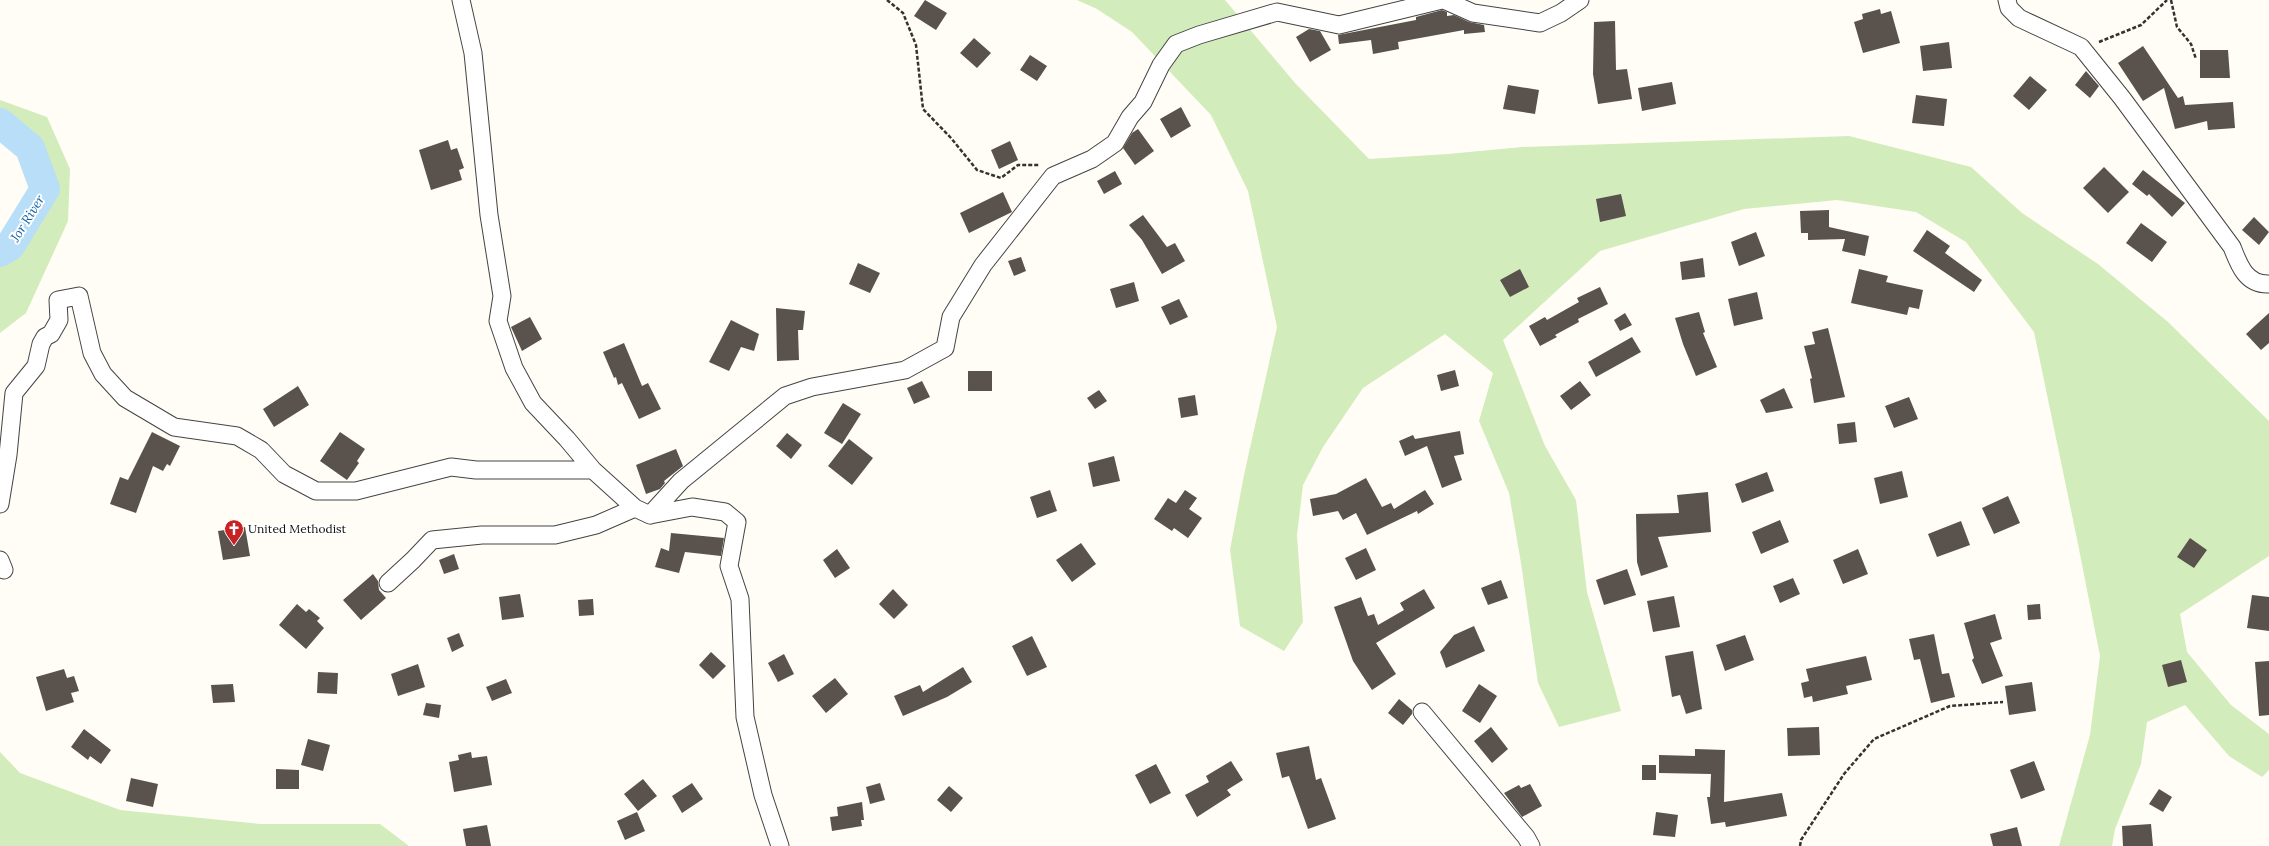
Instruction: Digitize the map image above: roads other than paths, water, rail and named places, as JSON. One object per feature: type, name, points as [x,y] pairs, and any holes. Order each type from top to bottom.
[{"type":"street","points":[[461,0],[472,53],[489,216],[502,296],[498,321],[514,368],[533,403],[567,439],[593,470],[642,512]]},
{"type":"street","points":[[642,512],[785,396],[812,387],[905,370],[945,348],[951,317],[983,265],[1053,176],[1092,159],[1115,143],[1130,117],[1144,102],[1160,65],[1176,44],[1199,35],[1277,12],[1339,24],[1442,0],[1473,14],[1540,23],[1561,13],[1580,0]]},
{"type":"street","points":[[2007,0],[2009,8],[2019,18],[2081,47],[2122,98],[2232,247],[2243,272],[2256,283],[2269,284]]},
{"type":"street","points":[[0,504],[8,455],[14,393],[36,366],[41,344],[45,337],[51,334],[59,320],[58,300],[79,296],[92,353],[103,374],[125,398],[174,427],[237,436],[262,450],[284,474],[316,491],[356,491],[451,467],[476,470],[593,470]]},
{"type":"street","points":[[388,583],[432,540],[482,535],[555,535],[642,512],[692,507],[725,512],[737,522],[729,566],[740,599],[745,717],[763,795],[780,846]]},
{"type":"street","points":[[1422,712],[1526,836],[1531,846]]},
{"type":"waterway","name":"Jor River","points":[[0,123],[30,148],[45,189],[10,246],[0,252]]},
{"type":"place","name":"United Methodist","points":[[234,546]]}]
